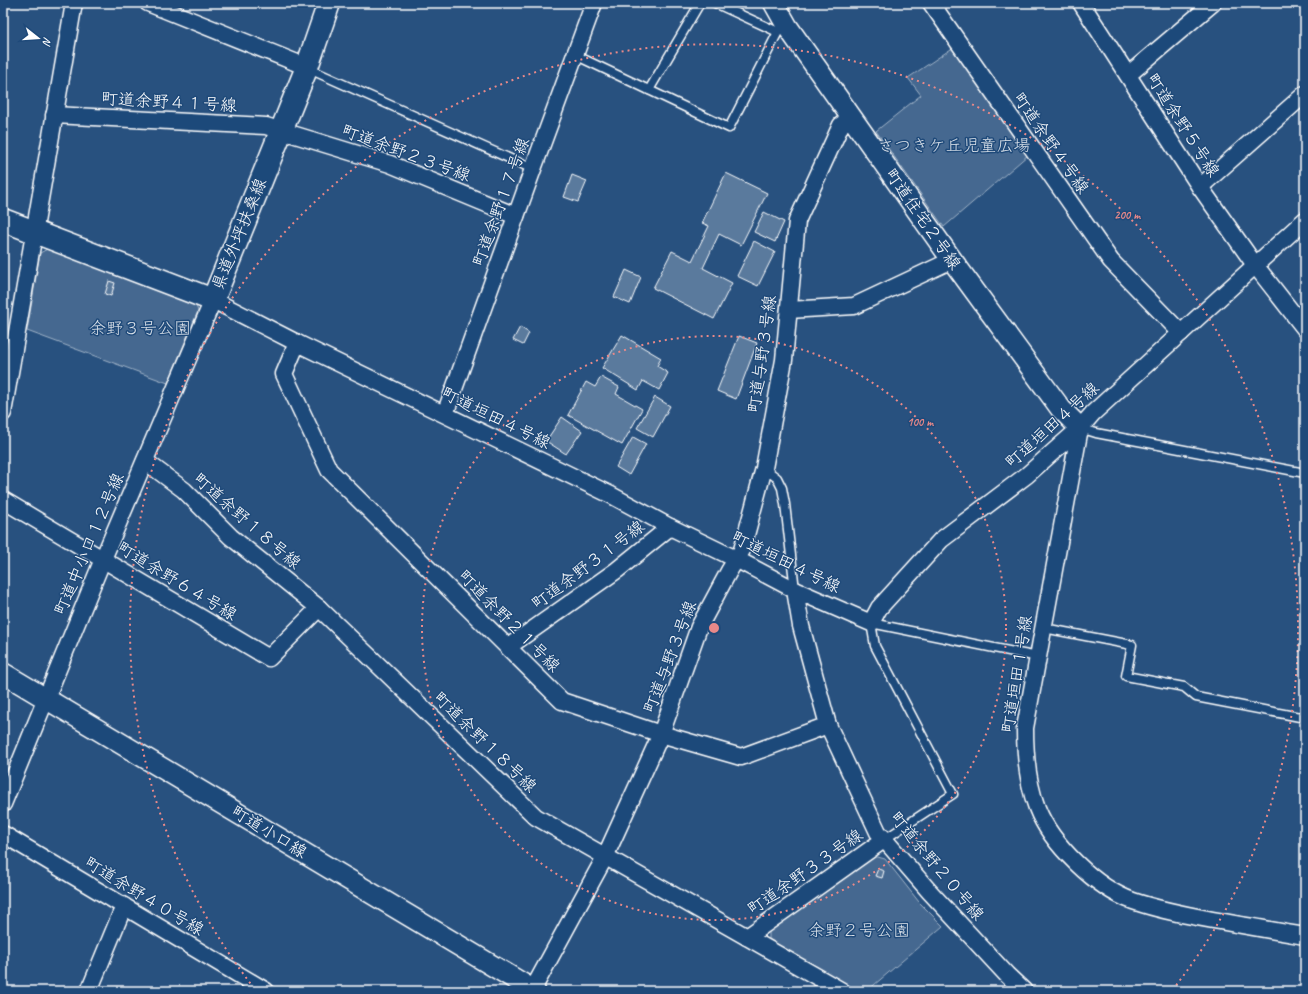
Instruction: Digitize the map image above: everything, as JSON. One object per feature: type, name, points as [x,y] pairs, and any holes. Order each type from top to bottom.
[{"type":"main road","name":"県道外坪扶桑線","points":[[3,220],[213,300],[307,68],[329,3]]},
{"type":"street","points":[[3,413],[74,3]]},
{"type":"street","points":[[148,3],[307,68]]},
{"type":"street","name":"町道余野１７号線","points":[[445,414],[594,3]]},
{"type":"street","name":"町道住宅２号線","points":[[774,3],[782,29],[851,118],[1061,409],[1080,428]]},
{"type":"street","name":"町道余野４号線","points":[[931,3],[1111,261],[1181,333]]},
{"type":"street","name":"町道余野５号線","points":[[1081,3],[1200,187],[1256,265],[1305,329]]},
{"type":"street","points":[[1128,75],[1213,3]]},
{"type":"street","points":[[1200,187],[1305,94]]},
{"type":"street","name":"町道余野４１号線","points":[[54,115],[266,126],[281,131]]},
{"type":"street","name":"町道与野３号線","points":[[533,990],[605,856],[661,734],[699,627],[742,550],[764,468],[784,360],[797,220],[841,125],[851,118]]},
{"type":"street","name":"町道余野２３号線","points":[[281,131],[390,164],[516,216]]},
{"type":"street","name":"町道垣田４号線","points":[[213,300],[297,343],[612,495],[670,527],[795,590],[871,623],[879,608],[941,540],[1027,475],[1305,220]]},
{"type":"street","points":[[788,310],[854,306],[952,260]]},
{"type":"street","name":"町道中小口１２号線","points":[[3,804],[103,559],[213,300]]},
{"type":"street","name":"町道余野２１号線","points":[[297,343],[284,374],[329,470],[562,701],[661,734],[741,757],[828,725]]},
{"type":"street","name":"町道垣田１号線","points":[[1080,428],[1025,728],[1025,754],[1029,782],[1037,809],[1050,833],[1082,869],[1114,892],[1132,901],[1174,912],[1305,936]]},
{"type":"street","name":"町道余野１８号線","points":[[144,461],[184,490],[231,537],[319,608],[536,817],[842,991]]},
{"type":"street","name":"町道余野６４号線","points":[[3,500],[269,658],[319,608]]},
{"type":"street","name":"町道余野３１号線","points":[[508,647],[617,570],[670,527]]},
{"type":"street","name":"町道余野２０号線","points":[[795,590],[800,626],[828,725],[878,832],[1007,975],[1024,991]]},
{"type":"street","name":"町道小口線","points":[[3,673],[533,990]]},
{"type":"street","name":"町道余野４０号線","points":[[3,834],[124,906],[257,989]]},
{"type":"street","name":"町道余野３３号線","points":[[747,936],[885,839]]},
{"type":"street","points":[[89,991],[124,906]]},
{"type":"lane","points":[[649,90],[700,3]]},
{"type":"lane","points":[[575,55],[729,128],[782,29],[715,3]]},
{"type":"lane","points":[[307,68],[533,169]]},
{"type":"lane","points":[[1080,428],[1096,433],[1305,473]]},
{"type":"lane","points":[[764,468],[777,478],[782,488],[795,590]]},
{"type":"lane","points":[[885,839],[953,794],[875,646],[871,623],[1038,657]]},
{"type":"lane","points":[[1044,628],[1132,645],[1126,676],[1184,687],[1196,697],[1305,718]]},
{"type":"green space","name":"さつきケ丘児童広場","points":[[954,47],[1028,155],[944,227],[876,131],[921,95],[908,78]]},
{"type":"green space","name":"余野３号公園","points":[[49,248],[195,303],[198,311],[168,383],[27,331],[40,253]]},
{"type":"green space","name":"余野２号公園","points":[[874,856],[885,859],[919,902],[943,926],[867,991],[858,991],[769,939],[769,930]]},
{"type":"building","points":[[726,173],[767,193],[741,245],[719,234],[703,268],[732,283],[714,319],[653,288],[672,251],[692,261],[709,226],[702,223]]},
{"type":"building","points":[[572,175],[587,181],[578,202],[564,197]]},
{"type":"building","points":[[764,212],[784,222],[775,242],[754,232]]},
{"type":"building","points":[[754,241],[775,252],[758,286],[737,276]]},
{"type":"building","points":[[626,270],[641,277],[630,304],[614,297]]},
{"type":"building","points":[[109,281],[115,283],[111,296],[105,294]]},
{"type":"building","points":[[520,327],[529,333],[523,345],[513,340]]},
{"type":"building","points":[[622,335],[661,358],[657,366],[668,373],[659,390],[643,381],[638,390],[602,368]]},
{"type":"building","points":[[739,336],[757,343],[736,399],[717,391]]},
{"type":"building","points":[[601,377],[619,387],[616,394],[642,409],[622,445],[568,415],[586,382],[595,387]]},
{"type":"building","points":[[655,397],[670,406],[653,437],[637,428]]},
{"type":"building","points":[[562,417],[582,431],[566,454],[546,441]]},
{"type":"building","points":[[633,437],[646,444],[629,475],[616,467]]},
{"type":"building","points":[[878,869],[884,871],[882,878],[875,876]]}]
